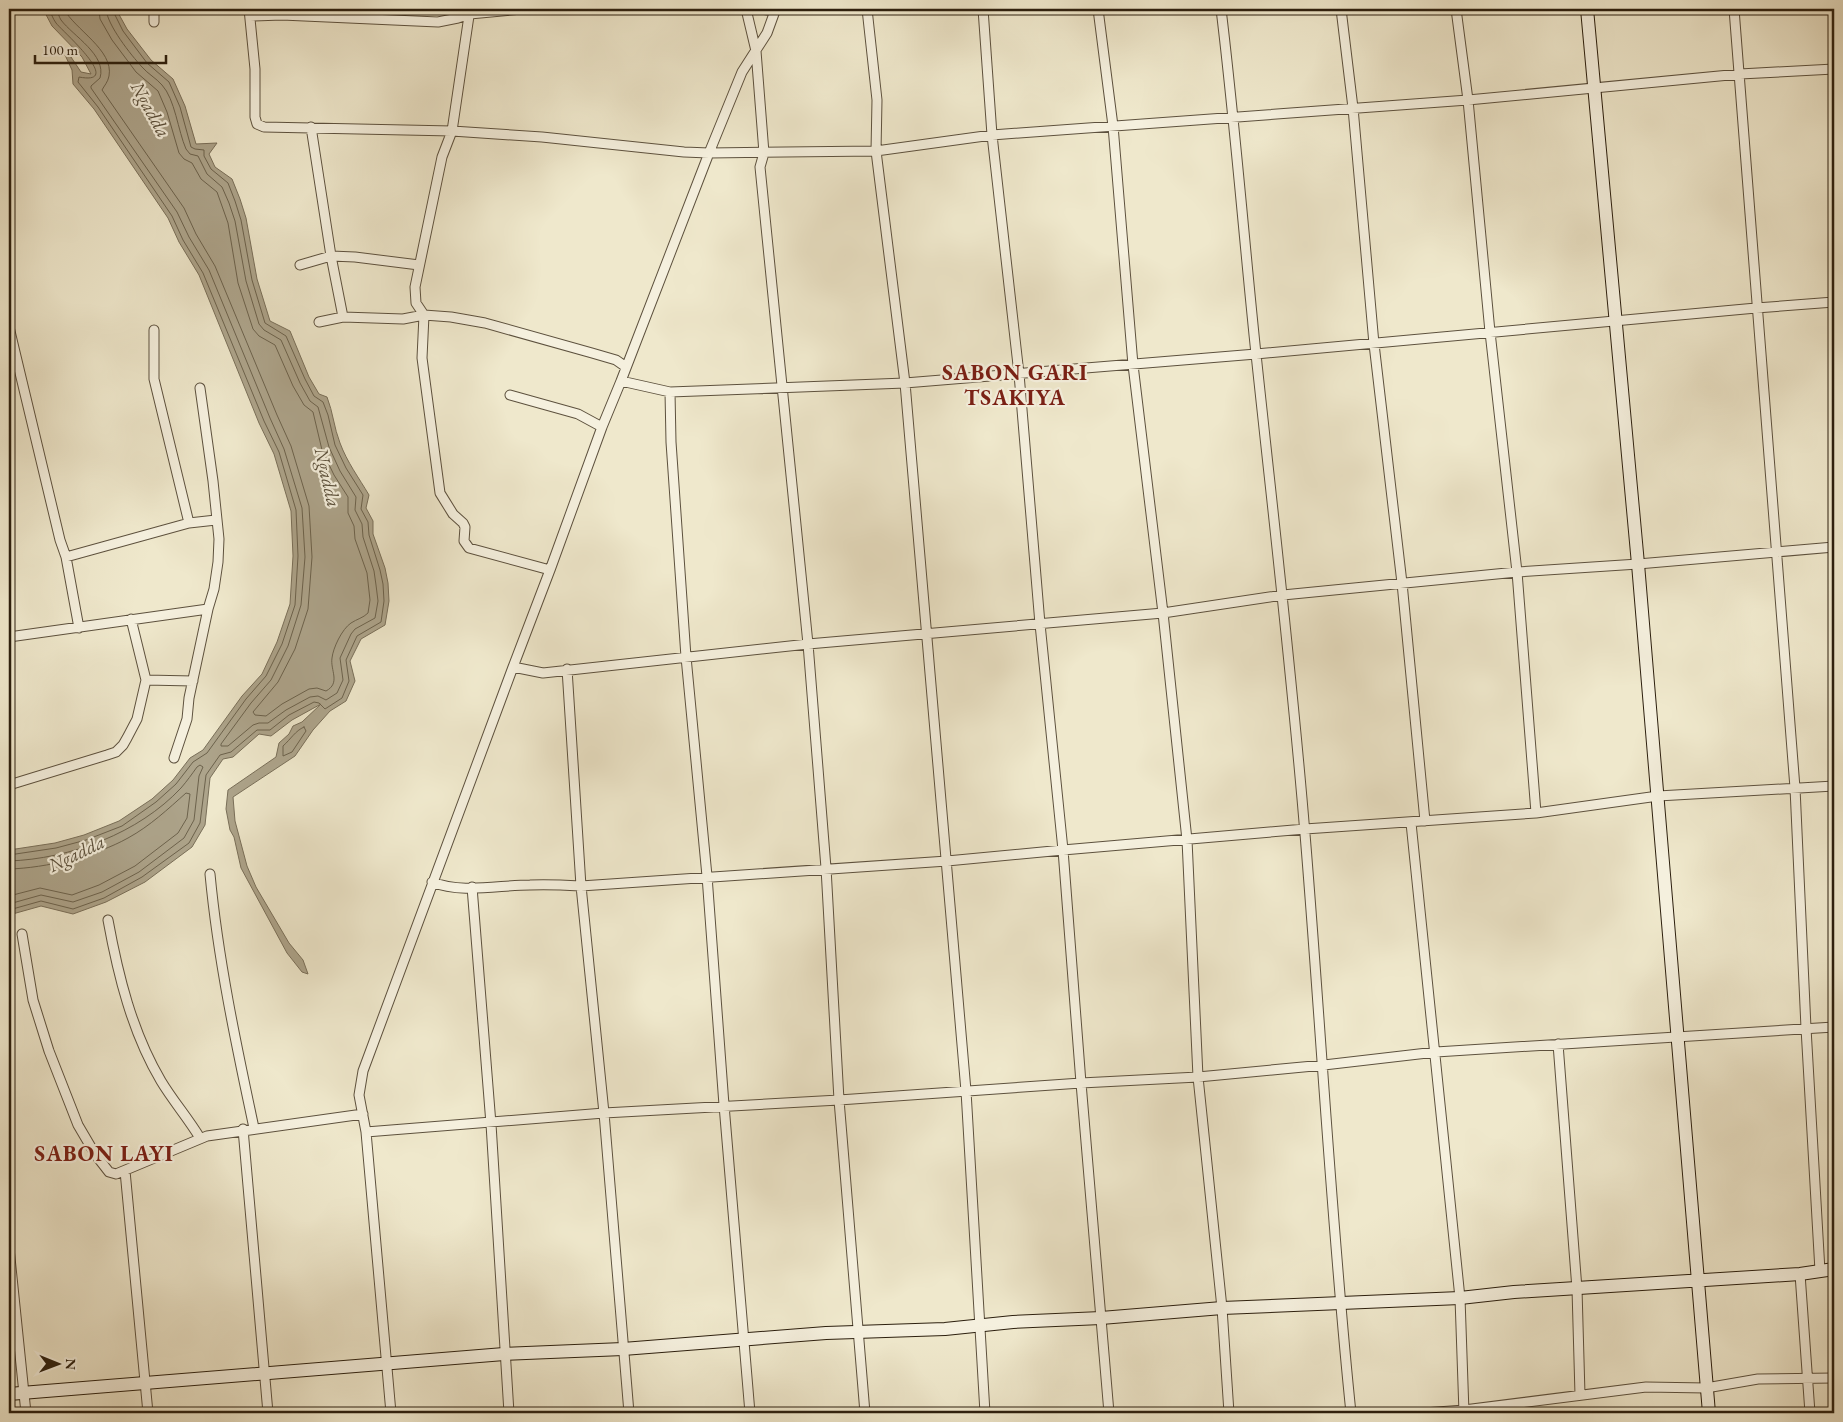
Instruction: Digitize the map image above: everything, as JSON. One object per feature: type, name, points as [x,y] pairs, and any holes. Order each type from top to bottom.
[{"type":"main road","points":[[1587,9],[1614,321],[1638,564],[1709,1413]]},
{"type":"main road","points":[[9,1394],[504,1354],[623,1349],[858,1332],[944,1329],[1222,1308],[1460,1298],[1514,1292],[1800,1274],[1834,1269]]},
{"type":"street","points":[[154,9],[154,22]]},
{"type":"street","points":[[522,9],[470,11],[458,18],[438,22],[250,12],[255,69],[255,117],[257,124],[273,128],[311,127],[452,131],[542,137],[684,152],[876,150],[992,135],[1468,100],[1740,74],[1834,69]]},
{"type":"street","points":[[746,9],[756,51],[764,152],[760,167],[808,644],[826,868],[839,1100],[864,1413]]},
{"type":"street","points":[[391,1413],[385,1363],[366,1132],[359,1095],[363,1071],[602,427],[742,72],[767,33],[776,10],[760,9]]},
{"type":"street","points":[[867,9],[877,100],[876,150],[905,383],[966,1091],[986,1413]]},
{"type":"street","points":[[982,9],[992,135],[1018,374],[1040,624],[1063,850],[1109,1413]]},
{"type":"street","points":[[1098,9],[1113,126],[1133,365],[1164,613],[1187,840],[1198,1076],[1222,1308],[1229,1413]]},
{"type":"street","points":[[1221,9],[1283,595],[1305,830],[1324,1065],[1340,1302],[1351,1413]]},
{"type":"street","points":[[1341,9],[1353,108],[1374,344],[1402,583],[1425,821]]},
{"type":"street","points":[[1456,9],[1468,100],[1490,332],[1517,572],[1536,813]]},
{"type":"street","points":[[1734,9],[1795,788],[1820,1271]]},
{"type":"street","points":[[470,11],[452,131],[442,157],[415,287],[416,303],[424,315],[422,358],[434,455],[440,493],[453,514],[463,523],[465,528],[464,541],[469,548],[550,570]]},
{"type":"street","points":[[311,127],[331,256],[343,318]]},
{"type":"street","points":[[300,265],[331,256],[419,265]]},
{"type":"street","points":[[621,381],[670,392],[905,383],[1374,344],[1834,302]]},
{"type":"street","points":[[319,322],[343,318],[403,319],[424,315],[485,323],[600,355],[616,360],[626,367]]},
{"type":"street","points":[[9,327],[60,540],[66,557],[79,628]]},
{"type":"street","points":[[154,330],[154,380],[190,522]]},
{"type":"street","points":[[174,758],[187,719],[218,562],[213,482],[200,388]]},
{"type":"street","points":[[670,392],[671,442],[686,657],[707,876],[750,1413]]},
{"type":"street","points":[[510,395],[578,414],[602,427]]},
{"type":"street","points":[[66,557],[190,522],[216,520]]},
{"type":"street","points":[[513,668],[543,672],[808,644],[1164,613],[1283,595],[1402,583],[1834,547]]},
{"type":"street","points":[[9,637],[208,609]]},
{"type":"street","points":[[9,785],[116,752],[123,745],[137,718],[146,680],[131,619]]},
{"type":"street","points":[[567,669],[581,886],[604,1113],[629,1413]]},
{"type":"street","points":[[146,680],[193,681]]},
{"type":"street","points":[[432,882],[444,886],[472,887],[532,884],[581,886],[946,861],[1305,830],[1536,813],[1658,796],[1834,786]]},
{"type":"street","points":[[1411,823],[1460,1298],[1464,1412]]},
{"type":"street","points":[[210,874],[214,917],[254,1128]]},
{"type":"street","points":[[472,887],[491,1124],[509,1413]]},
{"type":"street","points":[[108,920],[114,953],[125,993],[144,1050],[161,1080],[200,1138]]},
{"type":"street","points":[[22,934],[33,1000],[49,1050],[78,1125],[95,1154],[109,1172],[116,1174],[125,1171],[200,1138],[254,1128],[362,1114]]},
{"type":"street","points":[[366,1132],[491,1124],[604,1113],[839,1100],[1198,1076],[1324,1065],[1436,1052],[1834,1027]]},
{"type":"street","points":[[1558,1044],[1577,1289],[1580,1395]]},
{"type":"street","points":[[243,1130],[268,1413]]},
{"type":"street","points":[[125,1171],[148,1413]]},
{"type":"street","points":[[9,1248],[26,1413]]},
{"type":"street","points":[[1800,1274],[1810,1413]]},
{"type":"street","points":[[1424,1413],[1464,1412],[1646,1387],[1706,1388],[1758,1379],[1834,1378]]},
{"type":"water","name":"Ngadda","points":[[43,9],[116,9],[127,29],[151,60],[173,79],[185,106],[196,144],[217,143],[209,154],[215,167],[232,179],[240,199],[246,218],[257,279],[270,321],[290,331],[309,377],[319,394],[327,397],[343,450],[369,495],[366,508],[373,521],[373,534],[385,568],[388,583],[389,601],[385,625],[361,639],[350,661],[355,681],[346,701],[330,711],[313,730],[295,756],[233,797],[235,821],[247,866],[256,887],[289,943],[303,960],[308,974],[302,972],[287,953],[241,868],[226,809],[228,790],[276,757],[279,743],[289,734],[293,726],[302,722],[321,704],[292,720],[271,736],[259,734],[233,757],[223,759],[210,778],[205,825],[192,847],[145,882],[106,902],[73,914],[41,906],[9,915],[9,850],[55,843],[84,835],[119,821],[152,799],[173,780],[190,758],[203,750],[242,696],[262,674],[277,642],[290,604],[293,556],[291,511],[274,454],[259,423],[199,275],[179,242],[168,218],[94,109],[73,84],[72,70],[65,55],[71,57],[81,72],[91,74],[82,57],[52,26]]},
{"type":"district","name":"SABON GARI TSAKIYA","points":[[1015,385]]},
{"type":"district","name":"SABON LAYI","points":[[104,1153]]}]
